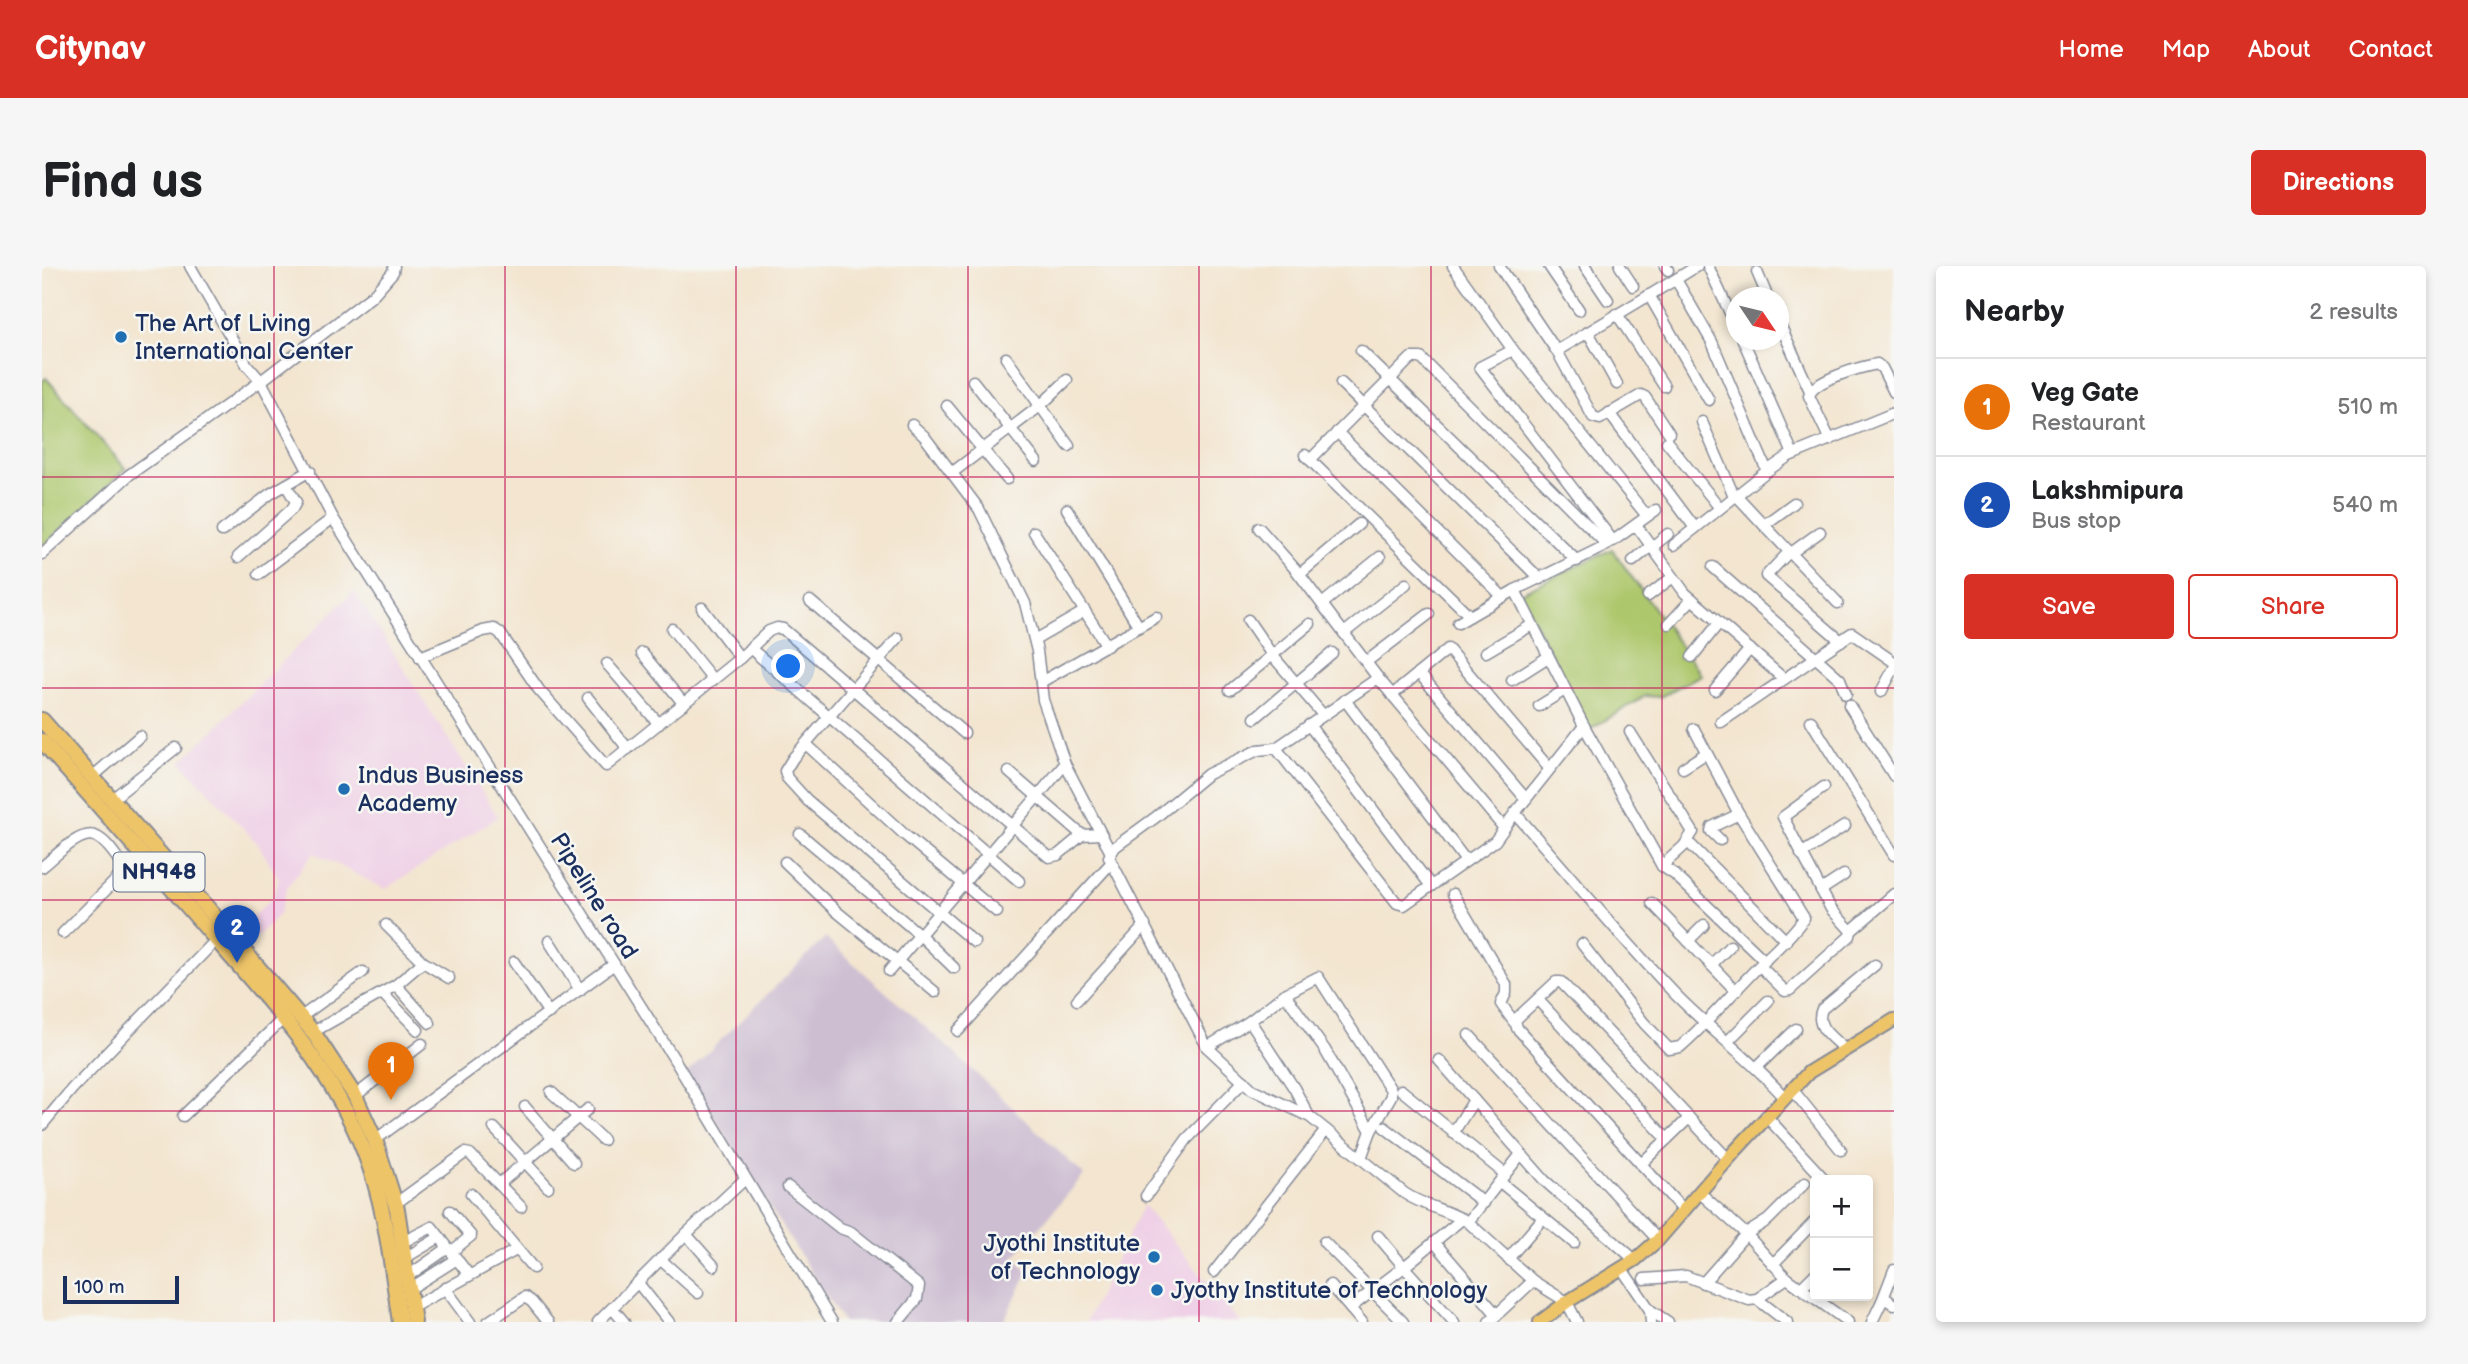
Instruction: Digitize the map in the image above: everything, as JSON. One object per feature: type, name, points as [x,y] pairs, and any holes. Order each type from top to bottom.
[{"type":"highway","name":"NH948","points":[[42,720],[111,800],[144,855],[300,1037],[344,1106],[364,1151],[383,1214],[400,1322]]},
{"type":"highway","name":"NH948","points":[[42,741],[198,897],[313,1032],[355,1097],[375,1140],[395,1204],[413,1315]]},
{"type":"main road","points":[[1546,1319],[1567,1302],[1634,1261],[1658,1240],[1766,1116],[1809,1072],[1894,1020]]},
{"type":"street","points":[[190,266],[247,365],[261,381]]},
{"type":"street","points":[[42,554],[130,475],[261,381],[372,296],[393,272],[394,266]]},
{"type":"street","points":[[1454,266],[1514,350],[1652,513],[1613,541],[1480,368],[1514,350]]},
{"type":"street","points":[[1499,266],[1558,353],[1592,416],[1598,419],[1643,396],[1668,437],[1720,508]]},
{"type":"street","points":[[1549,266],[1579,310]]},
{"type":"street","points":[[1586,266],[1608,300]]},
{"type":"street","points":[[1620,266],[1633,286]]},
{"type":"street","points":[[1558,353],[1560,349],[1697,266]]},
{"type":"street","points":[[1708,266],[1726,303]]},
{"type":"street","points":[[1757,272],[1763,287]]},
{"type":"street","points":[[1673,281],[1678,284],[1712,342],[1767,471]]},
{"type":"street","points":[[1649,295],[1709,400]]},
{"type":"street","points":[[1617,314],[1664,386]]},
{"type":"street","points":[[1588,332],[1617,384]]},
{"type":"street","points":[[1789,343],[1830,440]]},
{"type":"street","points":[[1747,350],[1793,454]]},
{"type":"street","points":[[1361,351],[1577,561]]},
{"type":"street","points":[[1006,358],[1069,446]]},
{"type":"street","points":[[1458,623],[1516,590],[1607,545],[1421,358],[1411,358],[1338,432],[1308,457],[1470,616]]},
{"type":"street","points":[[1810,391],[1815,386],[1844,374],[1877,364],[1882,368],[1894,393]]},
{"type":"street","points":[[953,472],[1040,406],[1067,380]]},
{"type":"street","name":"Pipeline road","points":[[261,381],[333,518],[679,1068],[832,1322]]},
{"type":"street","points":[[973,381],[1036,461]]},
{"type":"street","points":[[1341,383],[1540,579]]},
{"type":"street","points":[[947,406],[1007,479]]},
{"type":"street","points":[[1609,413],[1695,528]]},
{"type":"street","points":[[1674,545],[1767,471],[1793,454],[1894,413]]},
{"type":"street","points":[[1702,422],[1735,496],[1838,603]]},
{"type":"street","points":[[912,425],[953,472],[979,509],[1025,603],[1035,640],[1043,700],[1065,764],[1207,1046],[1252,1089],[1310,1117],[1417,1201],[1465,1220],[1533,1281],[1567,1302],[1577,1322]]},
{"type":"street","points":[[1338,432],[1503,597]]},
{"type":"street","points":[[222,531],[310,471]]},
{"type":"street","points":[[238,558],[292,509],[296,502],[286,485]]},
{"type":"street","points":[[1764,525],[1794,503]]},
{"type":"street","points":[[1067,509],[1139,627]]},
{"type":"street","points":[[259,574],[333,518]]},
{"type":"street","points":[[1300,574],[1359,524]]},
{"type":"street","points":[[1636,525],[1692,599],[1784,679]]},
{"type":"street","points":[[1259,527],[1300,574],[1378,678],[1504,828]]},
{"type":"street","points":[[1034,532],[1107,646]]},
{"type":"street","points":[[1820,532],[1790,552],[1766,576],[1840,641]]},
{"type":"street","points":[[1633,561],[1668,534]]},
{"type":"street","points":[[1322,604],[1380,557]]},
{"type":"street","points":[[1713,567],[1840,679],[1846,694]]},
{"type":"street","points":[[1648,596],[1673,577]]},
{"type":"street","points":[[1344,633],[1406,584]]},
{"type":"street","points":[[1516,590],[1584,726],[1662,866],[1674,874],[1762,963],[1785,991],[1790,990],[1894,894]]},
{"type":"street","points":[[1669,624],[1692,599]]},
{"type":"street","points":[[810,601],[964,733]]},
{"type":"street","points":[[702,608],[740,658]]},
{"type":"street","points":[[1035,640],[1084,611]]},
{"type":"street","points":[[1366,663],[1429,614]]},
{"type":"street","points":[[1041,682],[1156,617]]},
{"type":"street","points":[[1248,620],[1272,655],[1323,715]]},
{"type":"street","points":[[1692,657],[1719,623]]},
{"type":"street","points":[[1230,690],[1310,624]]},
{"type":"street","points":[[1486,652],[1532,625]]},
{"type":"street","points":[[420,657],[494,629],[500,633],[539,690],[607,766],[740,658],[769,631],[783,629],[1052,858],[1082,835],[1101,834]]},
{"type":"street","points":[[672,629],[713,680]]},
{"type":"street","points":[[1721,722],[1852,633],[1894,662]]},
{"type":"street","points":[[898,638],[806,744],[786,771],[787,778],[807,800],[974,942]]},
{"type":"street","points":[[750,648],[1019,880]]},
{"type":"street","points":[[1392,695],[1448,649],[1549,768]]},
{"type":"street","points":[[1715,690],[1750,649]]},
{"type":"street","points":[[642,653],[684,704]]},
{"type":"street","points":[[1255,718],[1332,653]]},
{"type":"street","points":[[1512,680],[1548,657]]},
{"type":"street","points":[[607,664],[659,723]]},
{"type":"street","points":[[1881,692],[1894,668]]},
{"type":"street","points":[[1419,673],[1526,799]]},
{"type":"street","points":[[958,1031],[1111,858],[1115,848],[1208,774],[1258,750],[1276,748],[1378,678]]},
{"type":"street","points":[[1539,706],[1565,690]]},
{"type":"street","points":[[588,698],[628,749]]},
{"type":"street","points":[[1345,700],[1466,861]]},
{"type":"street","points":[[1849,705],[1894,776]]},
{"type":"street","points":[[1811,721],[1894,855]]},
{"type":"street","points":[[1309,725],[1431,886]]},
{"type":"street","points":[[1276,748],[1396,903],[1404,905],[1495,841],[1584,726]]},
{"type":"street","points":[[1582,944],[1668,1049],[1680,1047],[1706,1024],[1803,920],[1804,916],[1739,814],[1693,729]]},
{"type":"street","points":[[1630,732],[1693,832],[1684,846],[1662,866]]},
{"type":"street","points":[[91,778],[140,736]]},
{"type":"street","points":[[806,744],[906,836],[997,912]]},
{"type":"street","points":[[111,800],[176,748]]},
{"type":"street","points":[[1683,768],[1705,754]]},
{"type":"street","points":[[889,971],[1065,764]]},
{"type":"street","points":[[1009,772],[1082,835]]},
{"type":"street","points":[[1824,787],[1783,817],[1831,909],[1851,931]]},
{"type":"street","points":[[1515,813],[1658,976],[1706,1024],[1788,1093],[1842,1150]]},
{"type":"street","points":[[1720,840],[1711,831],[1712,827],[1739,814]]},
{"type":"street","points":[[1801,853],[1844,825]]},
{"type":"street","points":[[800,834],[920,935],[954,968]]},
{"type":"street","points":[[42,867],[75,840],[91,835],[99,837],[126,870]]},
{"type":"street","points":[[1691,845],[1786,941]]},
{"type":"street","points":[[63,933],[144,855]]},
{"type":"street","points":[[785,862],[836,911],[935,992]]},
{"type":"street","points":[[1821,890],[1844,875]]},
{"type":"street","points":[[1454,894],[1506,985],[1501,1004],[1517,1028],[1684,1211]]},
{"type":"street","points":[[1652,903],[1736,991]]},
{"type":"street","points":[[386,925],[423,962],[449,978]]},
{"type":"street","points":[[1077,1000],[1144,925]]},
{"type":"street","points":[[1688,941],[1704,925]]},
{"type":"street","points":[[42,1125],[72,1088],[217,939]]},
{"type":"street","points":[[549,941],[580,990]]},
{"type":"street","points":[[1711,965],[1730,946]]},
{"type":"street","points":[[313,1032],[396,985],[423,962]]},
{"type":"street","points":[[514,962],[549,1013]]},
{"type":"street","points":[[375,1140],[613,965]]},
{"type":"street","points":[[1844,1049],[1819,1024],[1818,1017],[1822,1009],[1875,965]]},
{"type":"street","points":[[301,1017],[363,972]]},
{"type":"street","points":[[1207,1046],[1250,1021],[1286,994],[1318,977],[1391,1090],[1391,1097],[1371,1131],[1362,1158]]},
{"type":"street","points":[[1514,1022],[1556,982],[1561,982],[1728,1159]]},
{"type":"street","points":[[396,985],[430,1023]]},
{"type":"street","points":[[382,993],[418,1030]]},
{"type":"street","points":[[1286,994],[1325,1050],[1371,1131]]},
{"type":"street","points":[[1538,1000],[1667,1139]]},
{"type":"street","points":[[1728,1041],[1768,1001]]},
{"type":"street","points":[[183,1116],[284,1018]]},
{"type":"street","points":[[1250,1021],[1310,1117]]},
{"type":"street","points":[[1756,1068],[1796,1029]]},
{"type":"street","points":[[1469,1035],[1658,1240]]},
{"type":"street","points":[[355,1097],[422,1044]]},
{"type":"street","points":[[1440,1060],[1545,1181],[1634,1261]]},
{"type":"street","points":[[1146,1196],[1187,1139],[1244,1081]]},
{"type":"street","points":[[1401,1090],[1453,1133],[1543,1218],[1574,1243]]},
{"type":"street","points":[[551,1092],[603,1140]]},
{"type":"street","points":[[1453,1133],[1474,1100]]},
{"type":"street","points":[[525,1107],[574,1164]]},
{"type":"street","points":[[499,1184],[588,1110]]},
{"type":"street","points":[[1766,1116],[1820,1175]]},
{"type":"street","points":[[1641,1164],[1689,1118]]},
{"type":"street","points":[[1384,1127],[1484,1203]]},
{"type":"street","points":[[494,1128],[548,1187]]},
{"type":"street","points":[[1214,1272],[1326,1130]]},
{"type":"street","points":[[395,1204],[465,1153],[470,1154],[522,1207]]},
{"type":"street","points":[[1350,1308],[1484,1203],[1521,1154]]},
{"type":"street","points":[[598,1322],[745,1179]]},
{"type":"street","points":[[1703,1283],[1746,1234],[1768,1220],[1805,1183]]},
{"type":"street","points":[[788,1187],[919,1286],[917,1299],[898,1322]]},
{"type":"street","points":[[1699,1192],[1746,1234],[1787,1278],[1848,1322]]},
{"type":"street","points":[[471,1194],[533,1268]]},
{"type":"street","points":[[408,1283],[452,1253],[471,1236],[450,1211]]},
{"type":"street","points":[[1508,1259],[1543,1218]]},
{"type":"street","points":[[1773,1264],[1810,1226]]},
{"type":"street","points":[[403,1242],[432,1227],[469,1275]]},
{"type":"street","points":[[686,1234],[714,1266]]},
{"type":"street","points":[[1378,1236],[1454,1322]]},
{"type":"street","points":[[405,1258],[440,1237]]},
{"type":"street","points":[[1324,1242],[1403,1322]]},
{"type":"street","points":[[1435,1242],[1493,1318],[1533,1281]]},
{"type":"street","points":[[413,1315],[445,1288],[516,1250]]},
{"type":"street","points":[[660,1259],[698,1293]]},
{"type":"street","points":[[1622,1269],[1650,1310],[1668,1322]]},
{"type":"street","points":[[1872,1322],[1894,1270]]},
{"type":"street","points":[[1644,1279],[1686,1276],[1749,1300],[1757,1299],[1787,1278]]},
{"type":"street","points":[[1801,1288],[1810,1279]]},
{"type":"street","points":[[638,1283],[669,1322]]},
{"type":"street","points":[[1330,1285],[1362,1322]]},
{"type":"street","points":[[445,1288],[470,1322]]},
{"type":"street","points":[[488,1322],[502,1318],[525,1297],[532,1301],[548,1322]]},
{"type":"street","points":[[1757,1299],[1787,1322]]},
{"type":"street","points":[[1882,1301],[1888,1300],[1894,1305]]},
{"type":"street","points":[[613,1309],[624,1322]]},
{"type":"street","points":[[1650,1310],[1651,1322]]},
{"type":"shaded area","name":"Indus Business Academy","points":[[354,591],[498,817],[385,889],[314,853],[287,887],[279,914],[255,939],[244,925],[273,897],[279,879],[258,844],[181,762]]},
{"type":"shaded area","points":[[825,938],[952,1051],[1084,1175],[1014,1257],[1028,1272],[1003,1322],[843,1322],[687,1073]]},
{"type":"shaded area","name":"Jyothy Institute of Technology","points":[[1143,1205],[1240,1322],[1086,1322]]},
{"type":"green space","points":[[46,378],[126,469],[42,547],[42,381]]},
{"type":"green space","points":[[1612,549],[1701,675],[1660,697],[1645,696],[1589,730],[1520,593]]},
{"type":"place","name":"The Art of Living International Center","points":[[121,337]]},
{"type":"place","name":"Indus Business Academy","points":[[344,789]]},
{"type":"place","name":"Lakshmipura","points":[[237,963]]},
{"type":"place","name":"Veg Gate","points":[[391,1100]]},
{"type":"place","name":"Jyothi Institute of Technology","points":[[1154,1257]]},
{"type":"place","name":"Jyothy Institute of Technology","points":[[1157,1290]]}]
